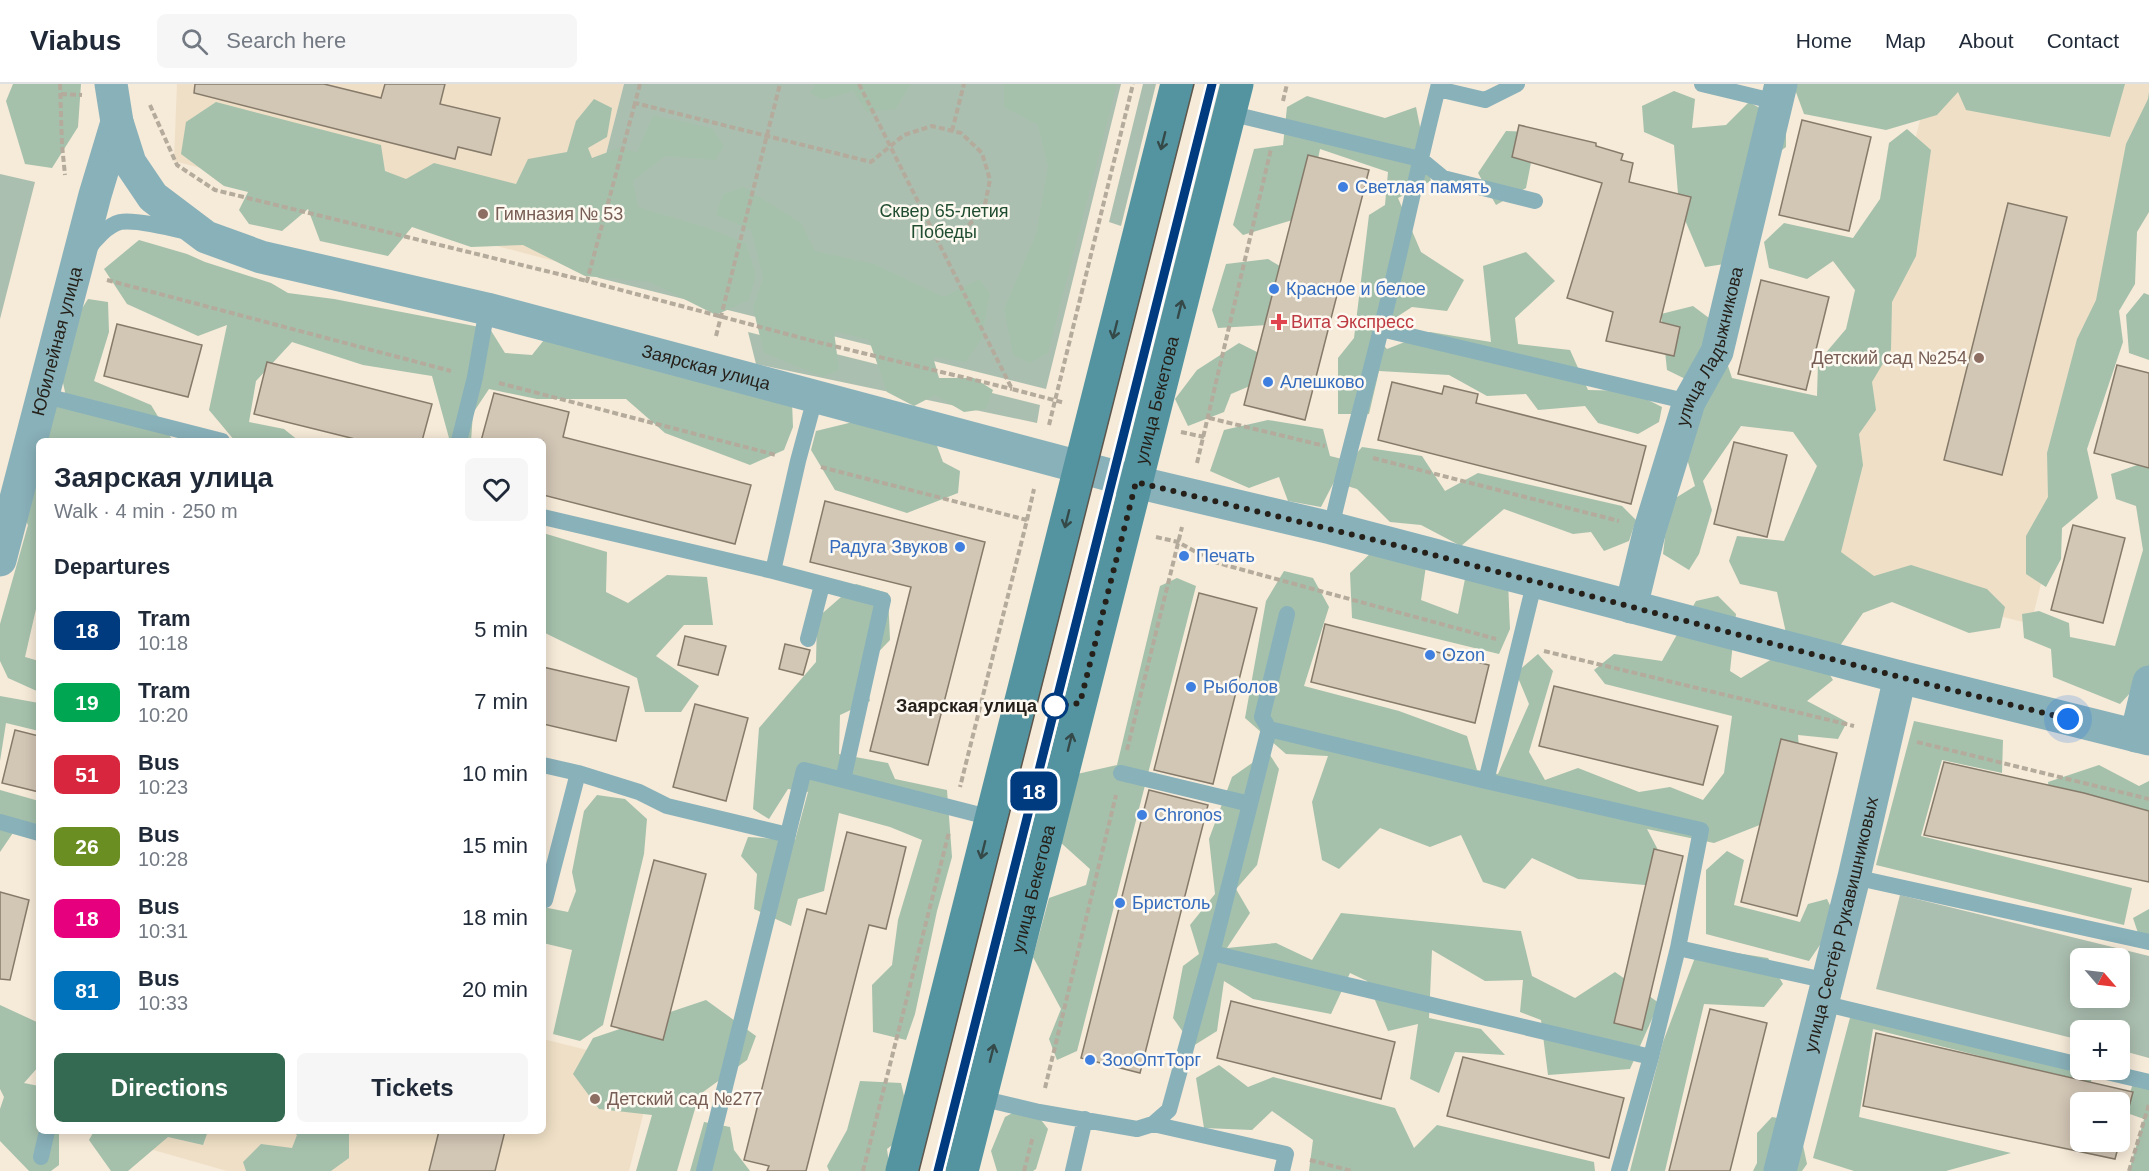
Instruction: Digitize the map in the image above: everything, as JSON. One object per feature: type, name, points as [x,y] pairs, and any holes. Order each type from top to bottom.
[{"type":"main road","points":[[902,1171],[1177,84]]},
{"type":"main road","name":"улица Бекетова","points":[[962,1171],[1233,99]]},
{"type":"street","name":"Юбилейная улица","points":[[111,84],[117,122],[130,163],[153,197],[206,237]]},
{"type":"street","name":"улица Ладыжникова","points":[[1631,607],[1650,529],[1689,402],[1717,352],[1779,93]]},
{"type":"street","name":"Юбилейная улица","points":[[0,560],[42,395],[117,122]]},
{"type":"street","name":"Заярская улица","points":[[206,237],[261,257],[487,309],[1136,482],[1331,528],[2142,738]]},
{"type":"street","name":"улица Сестёр Рукавишниковых","points":[[1780,1171],[1854,877],[1900,677]]},
{"type":"street","points":[[2142,738],[2149,682]]},
{"type":"lane","points":[[1331,528],[1348,452],[1382,329],[1420,159],[1439,87],[1485,100],[1517,84]]},
{"type":"lane","points":[[1702,84],[1779,93]]},
{"type":"lane","points":[[1233,99],[1277,125],[1420,159],[1443,178],[1534,201]]},
{"type":"lane","points":[[76,272],[95,238],[120,222],[154,224],[206,237]]},
{"type":"lane","points":[[460,438],[475,377],[487,309]]},
{"type":"lane","points":[[1382,329],[1689,402]]},
{"type":"lane","points":[[42,395],[206,438]]},
{"type":"lane","points":[[772,571],[815,398]]},
{"type":"lane","points":[[546,518],[772,571],[883,600],[843,780]]},
{"type":"lane","points":[[1486,781],[1535,580]]},
{"type":"lane","points":[[808,639],[822,585]]},
{"type":"lane","points":[[980,1098],[1039,1112],[1137,1129],[1154,1124],[1169,1110],[1269,729],[1262,717],[1287,614]]},
{"type":"lane","points":[[1269,729],[1701,830],[1677,948],[1651,1057],[1619,1171]]},
{"type":"lane","points":[[546,766],[639,792],[667,806],[788,835]]},
{"type":"lane","points":[[704,1171],[804,770],[992,818]]},
{"type":"lane","points":[[546,896],[578,773]]},
{"type":"lane","points":[[1121,773],[1250,804]]},
{"type":"lane","points":[[0,822],[36,832]]},
{"type":"lane","points":[[1854,877],[2149,942]]},
{"type":"lane","points":[[1677,948],[2070,1062]]},
{"type":"lane","points":[[1212,953],[1651,1057]]},
{"type":"lane","points":[[2130,1078],[2149,1082]]},
{"type":"lane","points":[[1073,1171],[1085,1119]]},
{"type":"lane","points":[[1154,1124],[1286,1154],[1282,1171]]},
{"type":"lane","points":[[41,1156],[46,1134]]},
{"type":"path","points":[[60,84],[62,146],[66,180]]},
{"type":"path","points":[[587,281],[640,84]]},
{"type":"path","points":[[723,307],[780,84]]},
{"type":"path","points":[[860,84],[1012,389]]},
{"type":"path","points":[[952,131],[964,84]]},
{"type":"path","points":[[1049,425],[1133,84]]},
{"type":"path","points":[[1195,471],[1287,84]]},
{"type":"path","points":[[145,95],[177,165],[215,190],[587,281],[831,346],[1066,403]]},
{"type":"path","points":[[635,103],[872,162],[904,135],[932,126],[960,133],[982,153],[990,180],[984,209],[964,230],[936,238]]},
{"type":"path","points":[[1209,418],[1650,529]]},
{"type":"path","points":[[1174,430],[1204,437]]},
{"type":"path","points":[[1027,520],[1036,482]]},
{"type":"path","points":[[1024,1171],[1184,520]]},
{"type":"path","points":[[1146,534],[1178,542],[1214,562],[1520,645],[2149,799]]},
{"type":"path","points":[[2129,1171],[2149,1104]]},
{"type":"path","points":[[1286,1154],[1352,1171]]},
{"type":"shaded area","name":"Гимназия № 53","points":[[177,84],[624,84],[577,267],[174,161]]},
{"type":"shaded area","name":"Детский сад №254","points":[[1929,84],[2149,84],[2149,148],[2031,624],[1809,568]]},
{"type":"shaded area","name":"Детский сад №277","points":[[546,1040],[655,1067],[629,1171],[227,1171],[136,1145],[138,1134],[546,1134]]},
{"type":"green space","points":[[13,84],[81,84],[78,127],[52,168],[25,164],[6,101]]},
{"type":"green space","name":"Сквер 65-летия Победы","points":[[624,84],[1121,84],[1046,389],[599,278],[577,267]]},
{"type":"green space","points":[[815,84],[911,84],[896,109],[867,112],[853,91],[823,100],[810,93]]},
{"type":"green space","points":[[1004,84],[1117,84],[1048,353],[1030,363],[1013,355],[1004,309],[1036,234],[1048,167],[1038,125],[1004,107]]},
{"type":"green space","points":[[1143,84],[1156,84],[1121,226],[1109,222]]},
{"type":"green space","points":[[1793,84],[2125,84],[2110,137],[1966,110],[1958,92],[1937,115],[1886,130],[1804,114]]},
{"type":"green space","points":[[1674,91],[1695,99],[1692,128],[1726,125],[1749,102],[1786,123],[1786,147],[1745,176],[1731,263],[1705,267],[1679,206],[1674,145],[1644,132],[1642,106]]},
{"type":"green space","points":[[2149,92],[2149,212],[2137,232],[2135,284],[2119,311],[2123,342],[2087,449],[2098,498],[2062,528],[2061,559],[2046,587],[2026,574],[2026,536],[2048,497],[2047,453],[2077,339],[2096,300],[2126,144],[2148,99]]},
{"type":"green space","points":[[1307,96],[1385,118],[1416,107],[1431,181],[1398,198],[1421,252],[1464,280],[1447,311],[1412,307],[1372,333],[1387,349],[1430,332],[1491,342],[1483,266],[1526,252],[1555,281],[1515,318],[1518,344],[1570,350],[1588,390],[1630,391],[1662,407],[1659,422],[1638,434],[1598,423],[1585,406],[1538,410],[1526,394],[1487,396],[1449,375],[1379,371],[1369,414],[1338,414],[1338,358],[1354,338],[1369,215],[1385,205],[1388,172],[1320,149],[1306,216],[1243,235],[1233,225],[1254,149],[1283,145],[1287,107]]},
{"type":"green space","points":[[594,99],[612,108],[607,137],[588,148],[592,158],[619,148],[637,152],[653,115],[712,128],[724,146],[715,160],[665,156],[633,181],[638,207],[708,228],[746,243],[756,275],[749,300],[716,315],[650,282],[585,276],[523,245],[471,247],[412,227],[388,256],[320,241],[308,209],[282,231],[249,224],[239,210],[248,192],[224,186],[181,154],[186,122],[216,102],[381,145],[385,171],[406,179],[434,163],[516,184],[528,159],[567,152],[576,121]]},
{"type":"green space","points":[[1907,129],[1931,150],[1916,256],[1892,302],[1891,350],[1872,382],[1876,410],[1859,434],[1863,465],[1841,552],[1874,576],[1911,565],[1987,589],[2005,607],[2000,628],[1969,633],[1892,602],[1863,613],[1837,650],[1788,642],[1777,592],[1740,584],[1729,561],[1737,536],[1784,541],[1817,466],[1793,432],[1741,426],[1703,481],[1712,510],[1699,554],[1689,570],[1663,554],[1669,502],[1695,486],[1685,452],[1710,391],[1667,370],[1661,314],[1693,306],[1713,321],[1732,378],[1817,396],[1818,362],[1846,329],[1855,290],[1833,261],[1807,279],[1769,268],[1764,242],[1784,223],[1853,238],[1880,199],[1889,143]]},
{"type":"green space","points":[[1506,131],[1537,132],[1526,188],[1496,205],[1478,173]]},
{"type":"green space","points":[[0,174],[35,182],[0,319]]},
{"type":"green space","points":[[744,187],[801,223],[815,251],[874,264],[944,297],[979,279],[990,293],[982,338],[966,362],[933,357],[939,378],[974,378],[993,390],[986,409],[964,412],[935,395],[914,406],[887,392],[869,340],[834,331],[839,370],[823,377],[764,353],[753,308],[763,278],[751,230],[716,215],[723,194]]},
{"type":"green space","points":[[139,240],[271,283],[288,293],[334,299],[490,329],[505,353],[532,355],[548,335],[792,402],[793,427],[784,450],[750,465],[665,433],[626,399],[537,399],[489,389],[473,413],[471,438],[449,438],[432,376],[363,365],[292,342],[256,381],[249,422],[284,429],[295,438],[232,438],[209,410],[227,325],[198,336],[127,304],[104,269]]},
{"type":"green space","points":[[1268,259],[1285,269],[1282,324],[1218,328],[1212,310],[1226,264]]},
{"type":"green space","points":[[2144,293],[2149,295],[2149,360],[2129,353],[2126,315]]},
{"type":"green space","points":[[88,299],[108,302],[109,332],[94,381],[151,405],[171,438],[38,438],[65,392],[56,350]]},
{"type":"green space","points":[[748,332],[1040,405],[1037,423],[756,364]]},
{"type":"green space","points":[[1239,343],[1261,354],[1264,380],[1231,394],[1224,412],[1188,426],[1175,399],[1197,370]]},
{"type":"green space","points":[[1268,420],[1323,429],[1330,456],[1350,461],[1362,447],[1422,456],[1445,491],[1478,473],[1622,506],[1636,520],[1629,541],[1604,551],[1591,532],[1573,534],[1504,509],[1461,546],[1421,525],[1390,522],[1357,489],[1334,482],[1321,507],[1288,501],[1279,477],[1249,488],[1210,471],[1224,430]]},
{"type":"green space","points":[[853,422],[934,438],[943,462],[960,471],[958,493],[907,513],[835,490],[811,450],[816,431]]},
{"type":"green space","points":[[36,442],[36,609],[25,657],[36,660],[36,691],[8,678],[0,661],[0,624],[28,525],[9,488]]},
{"type":"green space","points":[[2149,461],[2149,683],[2143,679],[2120,704],[2053,677],[2051,649],[2024,638],[2022,614],[2039,611],[2069,623],[2070,637],[2115,646],[2143,550],[2136,506],[2116,499],[2111,474]]},
{"type":"green space","points":[[546,534],[607,552],[606,592],[628,603],[667,575],[707,577],[713,625],[684,625],[656,656],[699,686],[681,712],[645,712],[637,678],[546,633]]},
{"type":"green space","points":[[1377,547],[1427,559],[1421,600],[1458,614],[1466,574],[1508,581],[1510,629],[1499,654],[1352,618],[1350,573]]},
{"type":"green space","points":[[1284,571],[1313,578],[1329,607],[1304,686],[1399,711],[1467,736],[1477,770],[1498,774],[1529,704],[1516,673],[1538,654],[1553,671],[1529,752],[1545,780],[1578,768],[1639,792],[1670,787],[1703,800],[1724,773],[1732,716],[1605,684],[1594,670],[1614,654],[1662,661],[1696,601],[1718,596],[1736,614],[1730,671],[1741,678],[1780,654],[1822,662],[1833,680],[1807,701],[1847,722],[1838,739],[1798,735],[1800,764],[1780,817],[1714,843],[1647,829],[1668,869],[1656,886],[1578,879],[1532,858],[1505,889],[1483,882],[1461,835],[1430,847],[1380,828],[1339,869],[1322,860],[1312,802],[1328,756],[1286,754],[1245,718],[1266,601]]},
{"type":"green space","points":[[1177,578],[1196,586],[1077,1051],[1057,1060],[1049,1039],[1061,1009],[1033,957],[1049,898],[1086,885],[1090,869],[1060,842],[1077,774],[1117,765],[1160,586]]},
{"type":"green space","points":[[856,584],[888,593],[890,640],[863,668],[870,701],[840,715],[839,754],[888,763],[895,779],[947,790],[952,857],[937,911],[915,1014],[906,1040],[873,1032],[872,985],[892,965],[898,920],[922,840],[890,827],[839,813],[824,891],[798,899],[791,926],[754,909],[757,874],[741,856],[748,837],[795,840],[808,792],[788,789],[769,819],[753,809],[759,728],[816,662],[817,618]]},
{"type":"green space","points":[[0,696],[36,702],[36,730],[6,723],[0,761]]},
{"type":"green space","points":[[1914,721],[2003,740],[2002,773],[1942,760],[1921,836],[2132,888],[2124,925],[1876,865]]},
{"type":"green space","points":[[1268,752],[1279,769],[1257,865],[1236,889],[1250,913],[1227,948],[1276,943],[1312,960],[1341,913],[1521,931],[1532,976],[1575,998],[1615,972],[1659,1003],[1630,1069],[1548,1075],[1541,1020],[1520,1012],[1523,980],[1485,981],[1432,950],[1429,1018],[1481,1029],[1505,1055],[1455,1052],[1439,1093],[1410,1079],[1418,1024],[1388,1031],[1367,981],[1350,973],[1331,1014],[1253,999],[1224,981],[1217,1031],[1193,1046],[1173,1018],[1183,966],[1199,954],[1190,925],[1215,894],[1209,839],[1232,777]]},
{"type":"green space","points":[[2099,765],[2139,786],[2149,781],[2149,820],[2050,797],[2048,782]]},
{"type":"green space","points":[[0,790],[36,800],[36,832],[19,824],[0,852]]},
{"type":"green space","points":[[597,795],[625,799],[647,819],[644,854],[603,1025],[580,1041],[553,1034],[572,950],[546,944],[546,908],[568,912],[576,891],[572,872],[584,811]]},
{"type":"green space","points":[[1727,851],[1744,860],[1734,905],[1800,922],[1808,904],[1827,899],[1837,920],[1809,961],[1706,934],[1706,870]]},
{"type":"green space","points":[[1900,895],[2116,948],[2070,948],[2070,1008],[2130,1008],[2130,951],[2149,956],[2149,1058],[2130,1053],[2130,1020],[2070,1020],[2070,1038],[1876,989]]},
{"type":"green space","points":[[2149,909],[2149,949],[2143,948],[2133,918]]},
{"type":"green space","points":[[1699,947],[1768,958],[1783,984],[1764,1007],[1704,1004],[1665,1171],[1630,1171],[1663,1042]]},
{"type":"green space","points":[[706,1000],[756,1036],[747,1060],[699,1095],[677,1171],[636,1171],[652,1115],[599,1109],[573,1074],[593,1038]]},
{"type":"green space","points":[[0,1005],[36,1022],[36,1069],[24,1083],[36,1085],[36,1134],[59,1134],[59,1165],[51,1171],[29,1171],[0,1141],[0,1109],[4,1097],[0,1089]]},
{"type":"green space","points":[[1851,1014],[1985,1045],[2070,1069],[2070,1079],[1873,1029],[1859,1117],[2011,1153],[1946,1171],[1854,1171],[1813,1158]]},
{"type":"green space","points":[[1219,1065],[1248,1087],[1273,1077],[1395,1108],[1414,1148],[1437,1125],[1594,1162],[1595,1171],[1309,1171],[1313,1140],[1272,1111],[1252,1130],[1204,1128],[1196,1078]]},
{"type":"green space","points":[[2074,1080],[2091,1080],[2090,1084]]},
{"type":"green space","points":[[860,1081],[901,1083],[912,1130],[887,1149],[890,1171],[829,1171],[827,1166],[847,1130]]},
{"type":"green space","points":[[2133,1083],[2149,1086],[2149,1171],[2129,1171],[2144,1119],[2130,1114],[2130,1093]]},
{"type":"green space","points":[[1029,1104],[1048,1129],[1036,1169],[1033,1171],[997,1171],[991,1151],[1005,1117]]},
{"type":"green space","points":[[1772,1117],[1798,1122],[1807,1164],[1802,1171],[1753,1171],[1757,1163],[1757,1133]]},
{"type":"green space","points":[[704,1122],[730,1127],[734,1150],[750,1171],[690,1171]]},
{"type":"green space","points":[[92,1134],[207,1134],[203,1145],[168,1137],[128,1171],[111,1171],[89,1140]]},
{"type":"green space","points":[[296,1134],[349,1134],[349,1158],[331,1171],[246,1171],[243,1162],[261,1144],[292,1148]]},
{"type":"building","points":[[195,84],[324,84],[381,98],[385,84],[445,84],[440,104],[500,118],[491,155],[458,147],[455,159],[194,93]]},
{"type":"building","points":[[1802,120],[1871,137],[1849,231],[1779,215]]},
{"type":"building","points":[[1519,125],[1596,143],[1596,146],[1623,154],[1621,160],[1633,163],[1629,182],[1691,197],[1660,322],[1680,327],[1674,356],[1606,341],[1613,312],[1567,298],[1602,183],[1512,157]]},
{"type":"building","points":[[1308,155],[1369,170],[1305,420],[1244,405]]},
{"type":"building","points":[[2008,203],[2067,217],[2002,475],[1944,460]]},
{"type":"building","points":[[1761,280],[1829,297],[1806,390],[1738,374]]},
{"type":"building","points":[[117,324],[202,345],[188,397],[104,376]]},
{"type":"building","points":[[267,362],[432,404],[423,438],[351,438],[254,414]]},
{"type":"building","points":[[2117,365],[2149,373],[2149,468],[2094,453]]},
{"type":"building","points":[[1392,382],[1442,394],[1444,386],[1478,394],[1476,403],[1646,446],[1631,504],[1378,440]]},
{"type":"building","points":[[494,393],[569,412],[563,437],[751,485],[735,544],[546,496],[546,438],[482,438]]},
{"type":"building","points":[[1734,442],[1787,455],[1767,537],[1714,524]]},
{"type":"building","points":[[825,501],[985,542],[928,765],[870,751],[911,587],[810,562]]},
{"type":"building","points":[[2073,525],[2125,538],[2103,623],[2051,610]]},
{"type":"building","points":[[1199,593],[1257,608],[1213,784],[1154,770]]},
{"type":"building","points":[[1325,624],[1489,665],[1475,723],[1311,682]]},
{"type":"building","points":[[685,636],[726,646],[718,675],[678,665]]},
{"type":"building","points":[[785,644],[810,650],[803,675],[779,669]]},
{"type":"building","points":[[546,668],[629,687],[616,741],[546,725]]},
{"type":"building","points":[[1554,686],[1718,726],[1703,785],[1539,746]]},
{"type":"building","points":[[695,704],[748,718],[726,801],[673,787]]},
{"type":"building","points":[[15,730],[36,735],[36,791],[2,783]]},
{"type":"building","points":[[1781,739],[1837,753],[1797,916],[1741,902]]},
{"type":"building","points":[[1944,762],[2084,793],[2149,811],[2149,882],[1924,835]]},
{"type":"building","points":[[1149,790],[1208,805],[1140,1073],[1081,1058]]},
{"type":"building","points":[[847,832],[906,847],[886,929],[869,925],[806,1171],[767,1171],[769,1166],[744,1160],[807,909],[826,914]]},
{"type":"building","points":[[1654,849],[1683,856],[1642,1030],[1614,1023]]},
{"type":"building","points":[[654,860],[706,874],[663,1040],[611,1026]]},
{"type":"building","points":[[0,892],[29,900],[10,980],[0,979]]},
{"type":"building","points":[[1231,1001],[1395,1042],[1381,1099],[1217,1058]]},
{"type":"building","points":[[1710,1009],[1767,1023],[1730,1171],[1669,1171]]},
{"type":"building","points":[[1876,1033],[2070,1078],[2070,1080],[2081,1080],[2133,1092],[2130,1103],[2130,1092],[2070,1092],[2070,1150],[1863,1106]]},
{"type":"building","points":[[1463,1057],[1624,1098],[1609,1158],[1447,1116]]},
{"type":"building","points":[[438,1134],[504,1134],[495,1171],[429,1171]]},
{"type":"building","points":[[2082,1152],[2117,1152],[2115,1159]]},
{"type":"tram line","points":[[919,1171],[1194,84]]},
{"type":"tram line","points":[[938,1171],[1212,84]]},
{"type":"tram line","name":"18","points":[[938,1171],[1212,84]]},
{"type":"place","name":"Светлая память","points":[[1343,187]]},
{"type":"place","name":"Гимназия № 53","points":[[483,214]]},
{"type":"place","name":"Красное и белое","points":[[1274,289]]},
{"type":"place","name":"Вита Экспресс","points":[[1279,322]]},
{"type":"place","name":"Детский сад №254","points":[[1979,358]]},
{"type":"place","name":"Алешково","points":[[1268,382]]},
{"type":"place","name":"Радуга Звуков","points":[[960,547]]},
{"type":"place","name":"Печать","points":[[1184,556]]},
{"type":"place","name":"Ozon","points":[[1430,655]]},
{"type":"place","name":"Рыболов","points":[[1191,687]]},
{"type":"place","name":"Заярская улица","points":[[1055,706]]},
{"type":"place","name":"Chronos","points":[[1142,815]]},
{"type":"place","name":"Бристоль","points":[[1120,903]]},
{"type":"place","name":"ЗооОптТорг","points":[[1090,1060]]},
{"type":"place","name":"Детский сад №277","points":[[595,1099]]},
{"type":"route","points":[[1055,706],[1080,703],[1136,482],[1331,528],[2068,719]]}]
